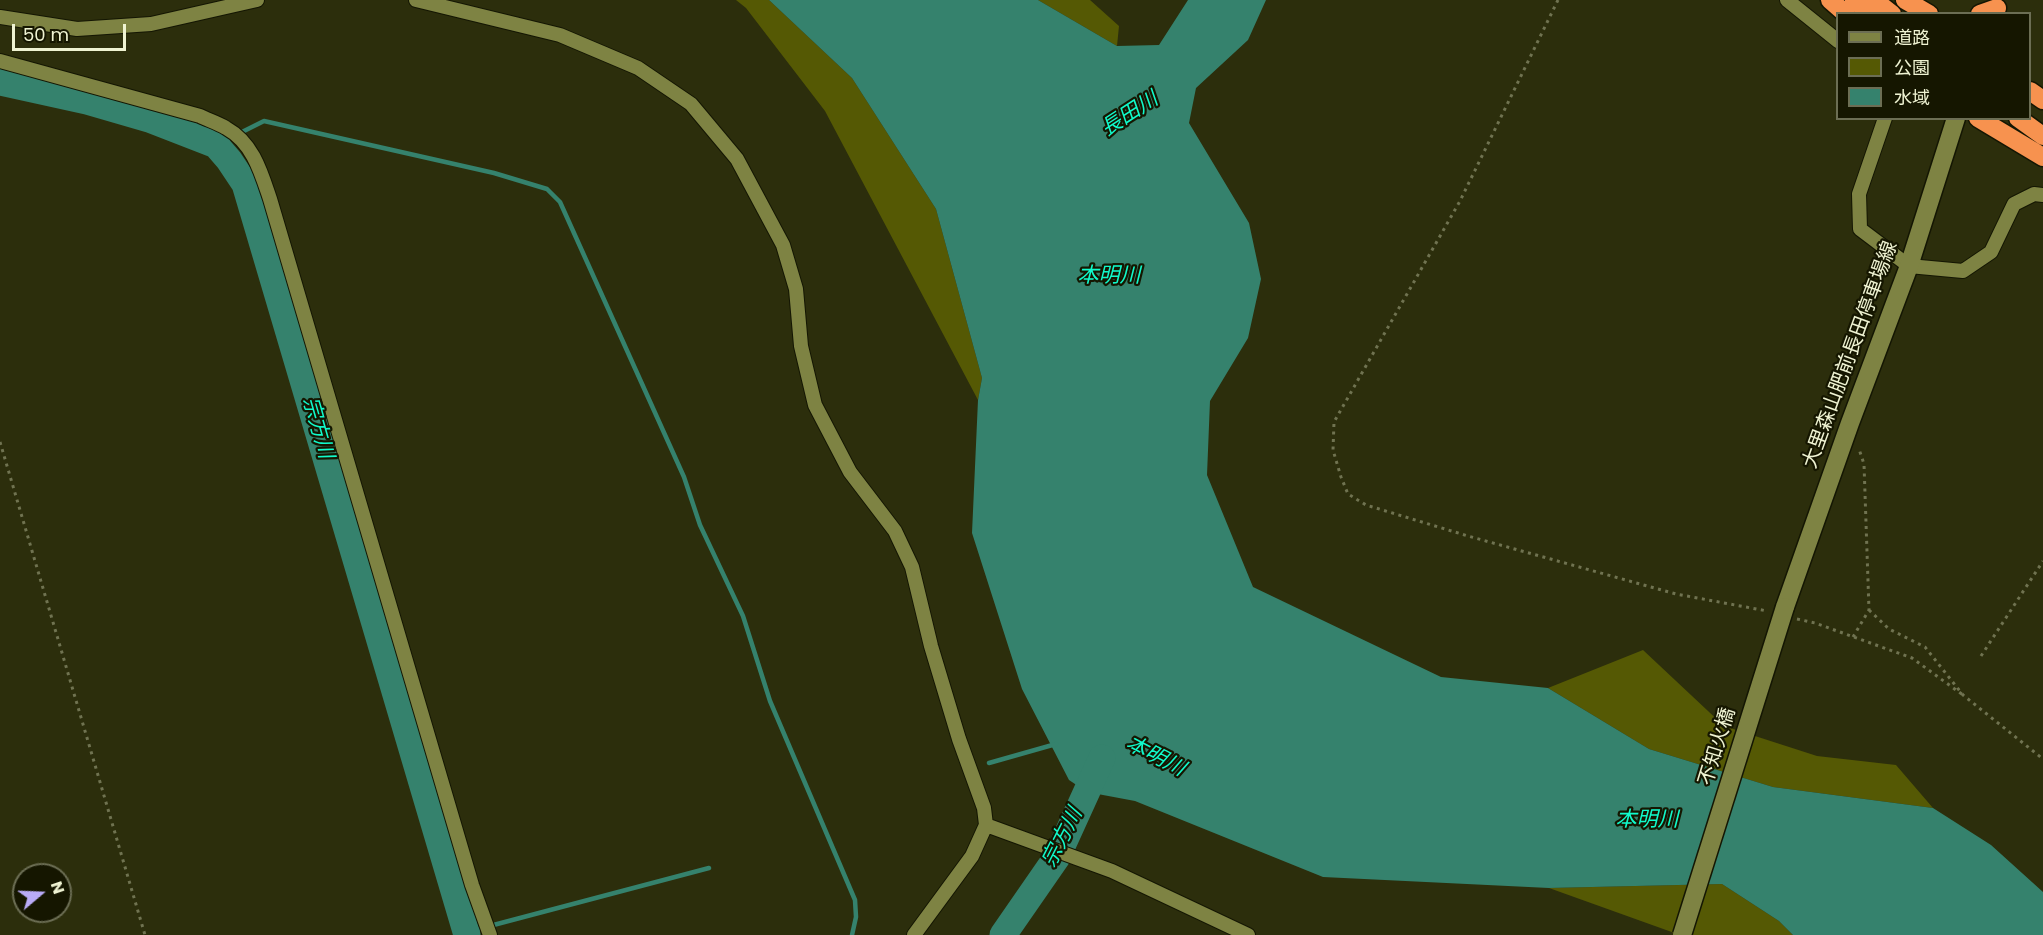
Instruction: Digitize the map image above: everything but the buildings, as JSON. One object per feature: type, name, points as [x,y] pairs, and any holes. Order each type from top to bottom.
[{"type":"highway","points":[[1830,0],[1844,12]]},
{"type":"highway","points":[[1854,0],[1869,12]]},
{"type":"highway","points":[[1874,0],[1889,12]]},
{"type":"highway","points":[[1905,0],[1926,12]]},
{"type":"highway","points":[[2031,112],[2043,121]]},
{"type":"highway","points":[[1981,120],[2043,157]]},
{"type":"highway","points":[[2019,120],[2043,136]]},
{"type":"main road","name":"大里森山肥前長田停車場線","points":[[1783,612],[1909,266],[1955,120]]},
{"type":"main road","name":"不知火橋","points":[[1682,935],[1783,612]]},
{"type":"street","points":[[0,17],[77,28],[140,25],[257,0]]},
{"type":"street","points":[[416,0],[560,35],[638,68],[691,104],[737,159],[783,245],[795,289],[801,346],[815,405],[850,472],[895,531],[912,567],[931,645],[959,739],[984,808],[986,825],[972,856],[914,935]]},
{"type":"street","points":[[1787,0],[1836,39]]},
{"type":"street","points":[[0,62],[200,116],[227,128],[248,146],[270,199],[468,874],[490,935]]},
{"type":"street","points":[[1884,120],[1859,194],[1860,229],[1909,266],[1963,271],[1991,252],[2014,204],[2034,194],[2043,195]]},
{"type":"street","points":[[986,825],[1112,871],[1248,935]]},
{"type":"path","points":[[1558,0],[1460,201],[1335,422],[1333,450],[1348,494],[1366,505],[1676,594],[1783,612],[1912,658],[1963,695],[2043,759]]},
{"type":"path","points":[[1850,423],[1864,464],[1869,610],[1853,637]]},
{"type":"path","points":[[0,442],[144,935]]},
{"type":"path","points":[[1981,656],[2043,561]]},
{"type":"path","points":[[1869,610],[1889,629],[1925,647],[1963,695]]},
{"type":"green space","points":[[736,0],[769,0],[852,78],[936,209],[982,378],[978,400],[825,111],[746,8]]},
{"type":"green space","points":[[1038,0],[1090,0],[1119,26],[1117,46]]},
{"type":"green space","points":[[1643,650],[1724,726],[1817,756],[1896,765],[1933,808],[1773,787],[1649,749],[1548,688]]},
{"type":"green space","points":[[1722,884],[1779,921],[1793,935],[1680,935],[1549,888]]},
{"type":"water","name":"本明川","points":[[769,0],[1038,0],[1117,46],[1159,45],[1188,0],[1266,0],[1248,40],[1196,88],[1189,123],[1249,223],[1261,279],[1248,338],[1210,401],[1207,475],[1253,587],[1441,677],[1548,688],[1649,749],[1773,787],[1933,808],[1991,845],[2043,892],[2043,935],[1793,935],[1779,921],[1722,884],[1549,888],[1323,877],[1135,801],[1087,792],[1069,780],[1022,689],[972,533],[978,400],[982,378],[936,209],[852,78]]},
{"type":"waterway","name":"宗方川","points":[[0,82],[87,101],[149,119],[216,145],[245,184],[467,935]]},
{"type":"waterway","points":[[216,145],[264,121],[494,173],[547,189],[560,202],[684,477],[700,525],[743,616],[770,701],[855,900],[856,917],[852,935]]},
{"type":"waterway","points":[[989,763],[1056,744]]},
{"type":"waterway","name":"宗方川","points":[[1003,935],[1057,857],[1102,758]]},
{"type":"waterway","points":[[467,932],[709,868]]},
{"type":"water label","name":"長田川","points":[[1130,115]]}]
